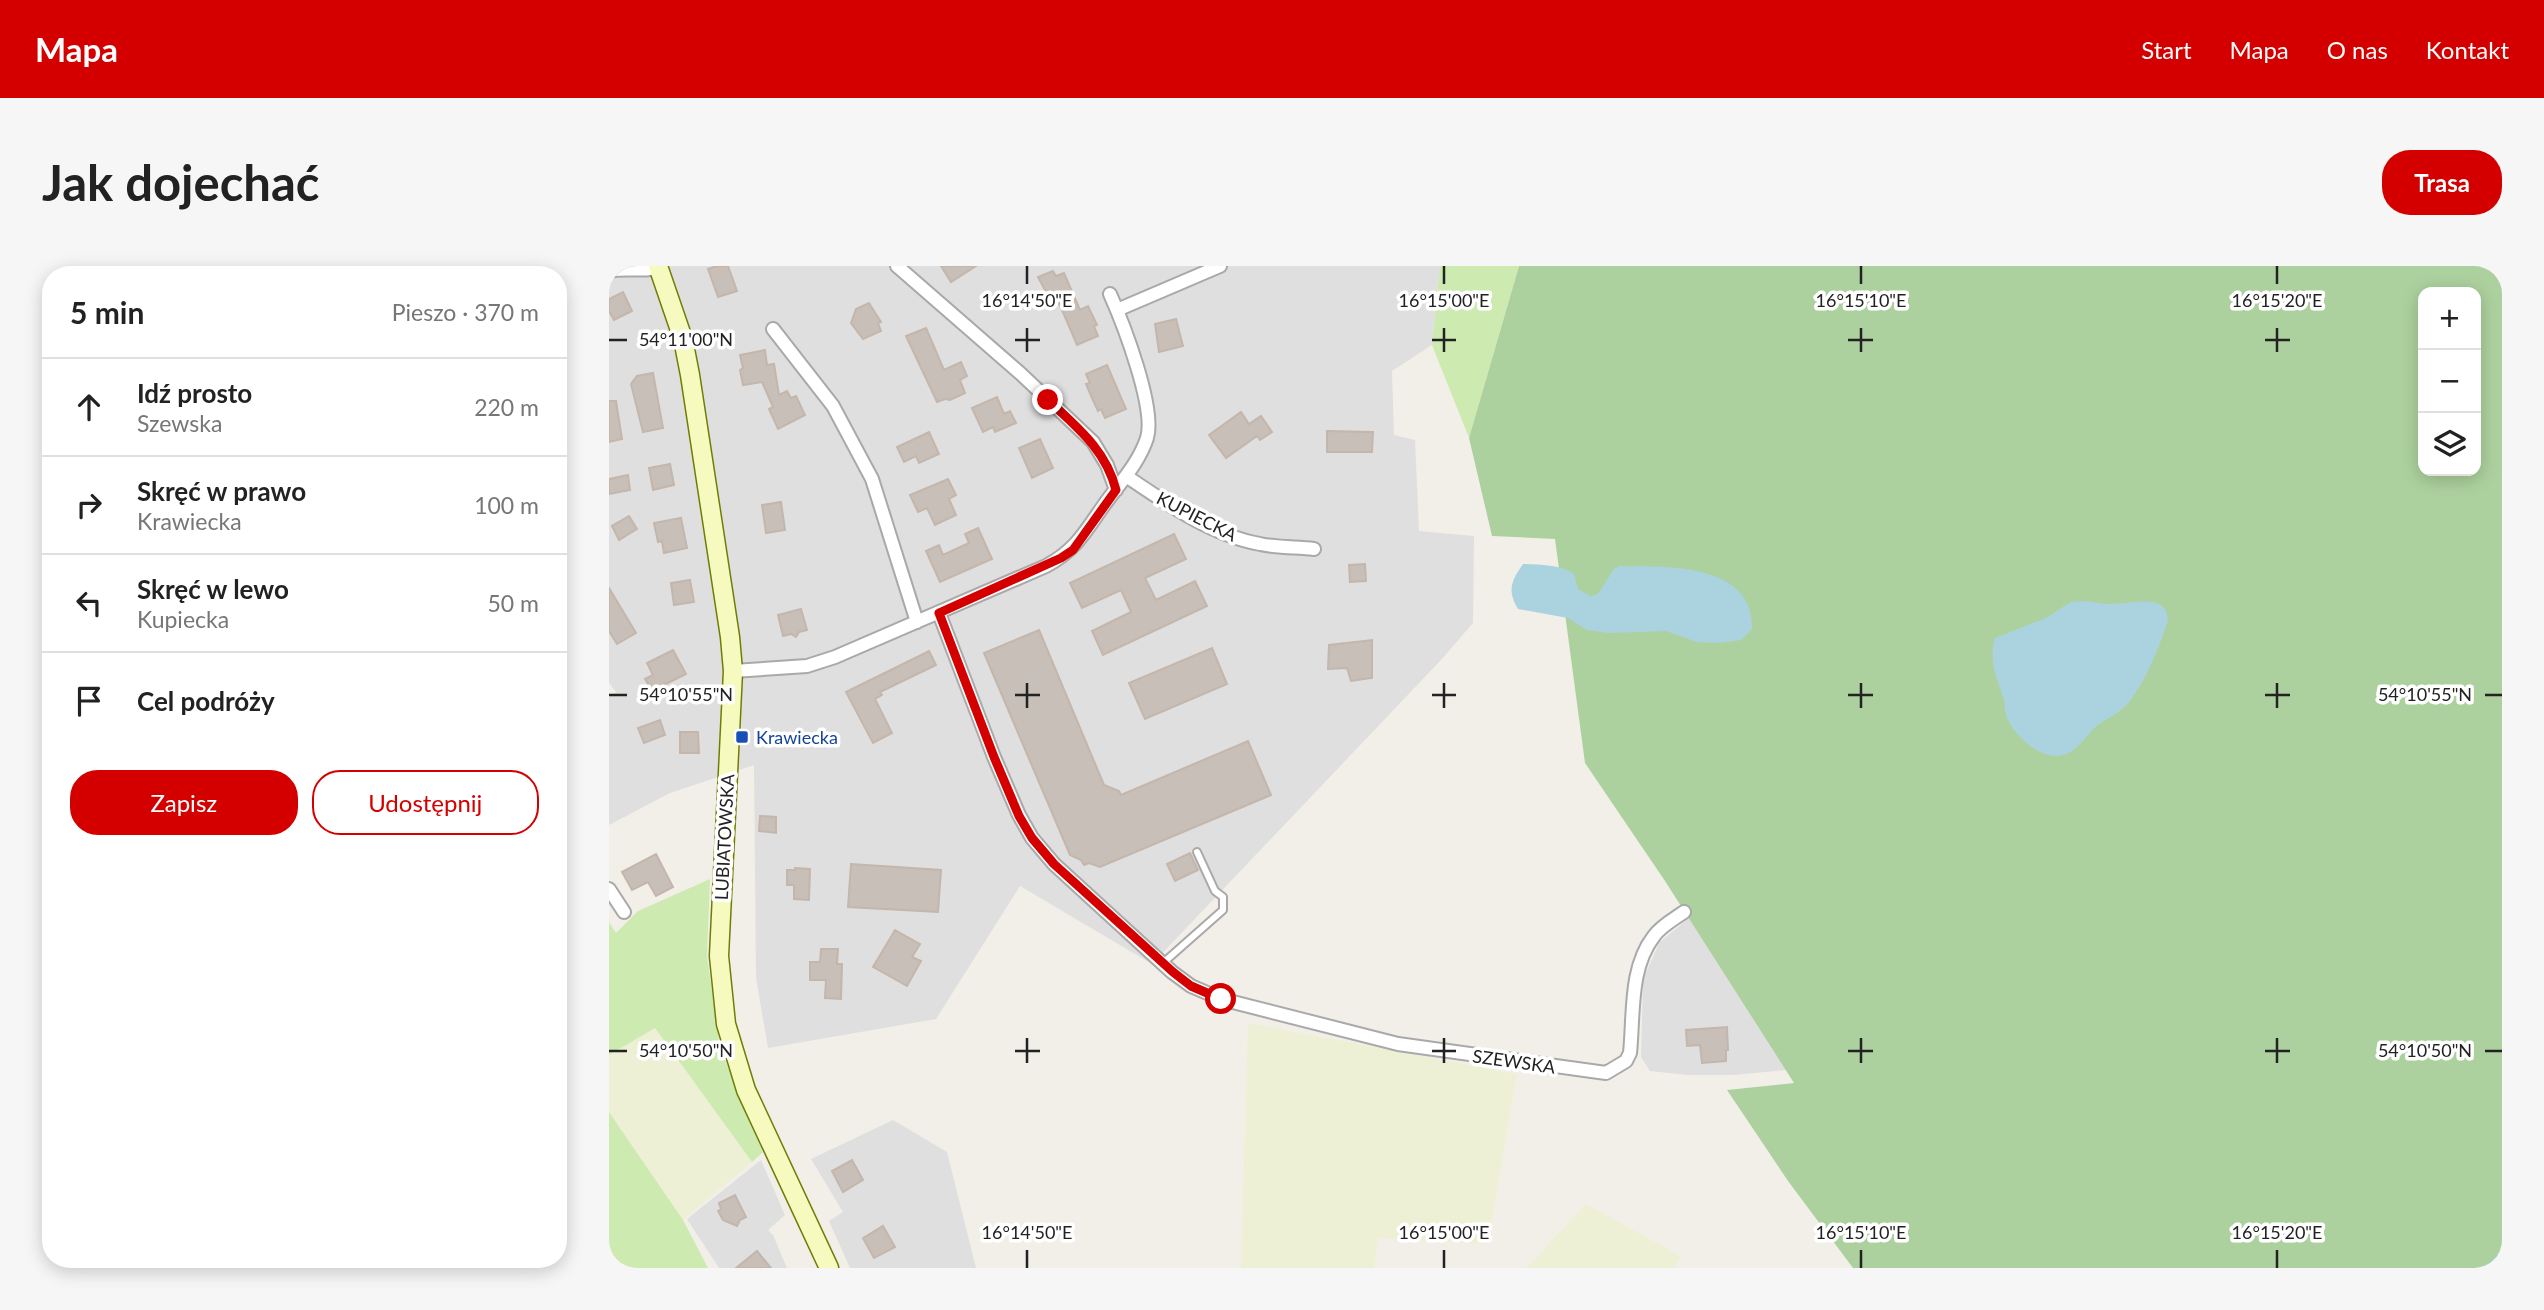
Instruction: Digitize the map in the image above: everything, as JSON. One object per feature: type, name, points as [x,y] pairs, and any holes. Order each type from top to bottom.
[{"type":"street","points":[[897,266],[1021,374],[1093,442],[1107,465],[1116,490]]},
{"type":"street","points":[[1117,310],[1220,266]]},
{"type":"street","points":[[609,271],[639,271],[659,267]]},
{"type":"street","name":"LUBIATOWSKA","points":[[659,267],[683,340],[690,375],[725,596],[733,671],[719,956],[726,1024],[746,1090],[829,1268]]},
{"type":"street","points":[[733,671],[807,666],[835,657],[939,613],[1061,558],[1073,550],[1142,452],[1149,429],[1133,354],[1110,295]]},
{"type":"street","points":[[773,329],[832,407],[872,479],[917,622]]},
{"type":"street","name":"KUPIECKA","points":[[1126,475],[1173,507],[1232,537],[1261,545],[1314,549]]},
{"type":"street","name":"SZEWSKA","points":[[939,613],[994,757],[1019,816],[1032,838],[1054,864],[1163,963],[1191,986],[1221,999],[1425,1049],[1606,1073],[1626,1061],[1630,1052],[1636,978],[1643,956],[1654,935],[1684,912]]},
{"type":"street","points":[[609,889],[624,912]]},
{"type":"lane","points":[[1163,963],[1223,909],[1223,897],[1215,891],[1197,852]]},
{"type":"shaded area","points":[[609,266],[1440,266],[1432,345],[1392,371],[1394,435],[1415,440],[1419,531],[1474,536],[1473,623],[1152,964],[1020,886],[936,1019],[768,1048],[756,978],[754,765],[670,793],[609,825],[609,697],[616,692],[609,683]]},
{"type":"shaded area","points":[[1689,918],[1786,1070],[1734,1075],[1687,1075],[1650,1071],[1641,1057],[1643,979],[1660,942]]},
{"type":"shaded area","points":[[893,1120],[947,1152],[976,1268],[850,1268],[829,1221],[843,1212],[811,1159]]},
{"type":"shaded area","points":[[761,1160],[785,1215],[768,1230],[773,1235],[787,1268],[719,1268],[687,1219]]},
{"type":"green space","points":[[1440,266],[1519,266],[1469,438],[1432,345]]},
{"type":"green space","points":[[1519,266],[2502,266],[2502,1268],[1853,1268],[1788,1181],[1727,1090],[1794,1083],[1665,881],[1585,763],[1555,539],[1492,536],[1469,438]]},
{"type":"green space","points":[[710,879],[707,956],[720,1048],[763,1152],[752,1162],[655,1028],[609,1055],[609,922],[616,933],[638,911]]},
{"type":"green space","points":[[1248,1023],[1517,1074],[1488,1244],[1378,1238],[1374,1268],[1241,1268]]},
{"type":"green space","points":[[655,1027],[752,1162],[683,1220],[609,1112],[609,1055]]},
{"type":"green space","points":[[609,1112],[683,1220],[708,1268],[609,1268]]},
{"type":"green space","points":[[1586,1204],[1681,1256],[1674,1268],[1526,1268]]},
{"type":"water","points":[[1523,564],[1562,568],[1574,574],[1578,589],[1590,596],[1598,594],[1614,569],[1620,566],[1660,567],[1704,573],[1723,580],[1739,591],[1749,607],[1752,629],[1741,640],[1719,643],[1697,642],[1666,631],[1608,633],[1587,630],[1568,618],[1518,609],[1512,597],[1512,586]]},
{"type":"water","points":[[2071,602],[2110,604],[2155,603],[2162,606],[2168,621],[2147,673],[2126,706],[2099,724],[2073,750],[2063,755],[2047,755],[2024,741],[2008,720],[1993,663],[1995,638],[2046,618]]},
{"type":"building","points":[[728,266],[737,291],[718,297],[708,269]]},
{"type":"building","points":[[941,266],[976,266],[951,282]]},
{"type":"building","points":[[1053,271],[1056,276],[1064,273],[1080,310],[1088,306],[1097,325],[1094,326],[1098,336],[1077,345],[1059,303],[1053,305],[1038,277]]},
{"type":"building","points":[[623,292],[632,311],[614,320],[609,311],[609,299]]},
{"type":"building","points":[[869,303],[881,322],[878,323],[881,331],[863,339],[851,323],[856,309]]},
{"type":"building","points":[[1176,319],[1183,346],[1159,352],[1155,324]]},
{"type":"building","points":[[926,328],[944,370],[961,362],[967,376],[960,380],[965,393],[950,400],[937,402],[906,336]]},
{"type":"building","points":[[765,350],[767,365],[774,364],[779,395],[787,391],[791,398],[796,396],[805,415],[778,429],[769,409],[773,407],[762,382],[743,385],[740,370],[743,368],[740,355]]},
{"type":"building","points":[[1107,365],[1126,409],[1105,418],[1092,398],[1086,384],[1090,383],[1086,374]]},
{"type":"building","points":[[653,373],[663,428],[643,432],[631,384],[637,376]]},
{"type":"building","points":[[997,397],[1004,414],[1010,411],[1016,423],[995,432],[993,427],[983,432],[972,408]]},
{"type":"building","points":[[609,401],[616,401],[622,439],[609,442]]},
{"type":"building","points":[[1241,412],[1249,424],[1261,416],[1272,432],[1260,440],[1257,436],[1226,458],[1209,435]]},
{"type":"building","points":[[1327,431],[1373,432],[1372,452],[1327,452]]},
{"type":"building","points":[[929,432],[939,454],[919,463],[916,456],[904,462],[897,447]]},
{"type":"building","points":[[1040,439],[1053,468],[1032,478],[1019,448]]},
{"type":"building","points":[[670,464],[674,485],[653,490],[649,468]]},
{"type":"building","points":[[628,475],[630,490],[609,494],[609,479]]},
{"type":"building","points":[[948,479],[956,495],[949,499],[956,515],[935,525],[927,508],[918,512],[910,495]]},
{"type":"building","points":[[781,502],[785,530],[766,533],[762,505]]},
{"type":"building","points":[[629,516],[637,529],[619,540],[612,526]]},
{"type":"building","points":[[681,518],[687,548],[664,553],[662,541],[658,542],[654,523]]},
{"type":"building","points":[[978,528],[992,559],[940,582],[926,551],[939,545],[943,555],[969,543],[965,534]]},
{"type":"building","points":[[1174,534],[1186,559],[1145,578],[1156,600],[1195,581],[1207,606],[1103,655],[1092,631],[1131,612],[1121,590],[1082,608],[1070,583]]},
{"type":"building","points":[[1365,564],[1366,581],[1350,582],[1349,565]]},
{"type":"building","points":[[690,580],[694,602],[674,605],[671,583]]},
{"type":"building","points":[[609,588],[636,633],[617,644],[609,631]]},
{"type":"building","points":[[801,609],[807,630],[799,632],[796,637],[791,634],[783,636],[778,615]]},
{"type":"building","points":[[1039,630],[1104,785],[1119,791],[1121,795],[1248,741],[1271,795],[1100,867],[1089,863],[1084,865],[1081,860],[1070,855],[984,653]]},
{"type":"building","points":[[1372,640],[1372,678],[1351,681],[1347,668],[1328,669],[1329,645]]},
{"type":"building","points":[[1212,648],[1227,684],[1145,719],[1129,683]]},
{"type":"building","points":[[673,650],[686,674],[652,691],[645,679],[653,675],[647,663]]},
{"type":"building","points":[[929,651],[936,665],[880,692],[882,695],[875,699],[892,733],[873,743],[846,692]]},
{"type":"building","points":[[660,720],[665,735],[644,743],[638,728]]},
{"type":"building","points":[[680,732],[698,732],[699,753],[680,753]]},
{"type":"building","points":[[760,816],[776,817],[776,833],[759,831]]},
{"type":"building","points":[[1190,853],[1198,870],[1175,881],[1167,864]]},
{"type":"building","points":[[656,854],[673,887],[656,896],[648,882],[632,890],[622,872]]},
{"type":"building","points":[[851,864],[941,870],[938,912],[848,907]]},
{"type":"building","points":[[810,869],[809,900],[794,899],[794,885],[787,885],[787,870]]},
{"type":"building","points":[[895,930],[920,944],[912,957],[921,961],[907,986],[873,967]]},
{"type":"building","points":[[821,949],[838,949],[837,964],[842,964],[841,999],[825,998],[826,980],[810,980],[810,962],[820,962]]},
{"type":"building","points":[[1727,1027],[1726,1061],[1702,1063],[1700,1045],[1687,1046],[1686,1030]]},
{"type":"building","points":[[852,1160],[863,1180],[843,1192],[832,1171]]},
{"type":"building","points":[[735,1195],[746,1217],[740,1220],[737,1226],[723,1220],[718,1211],[721,1209],[719,1203]]},
{"type":"building","points":[[883,1226],[895,1247],[874,1258],[863,1238]]},
{"type":"building","points":[[757,1251],[771,1268],[736,1268]]},
{"type":"waterway","points":[[2487,1268],[2502,1254]]},
{"type":"place","name":"Krawiecka","points":[[742,737]]},
{"type":"route","points":[[1048,400],[1093,442],[1107,465],[1116,490],[1073,550],[1047,566],[939,613],[994,757],[1019,816],[1032,838],[1094,903],[1173,972],[1191,986],[1221,999]]}]
